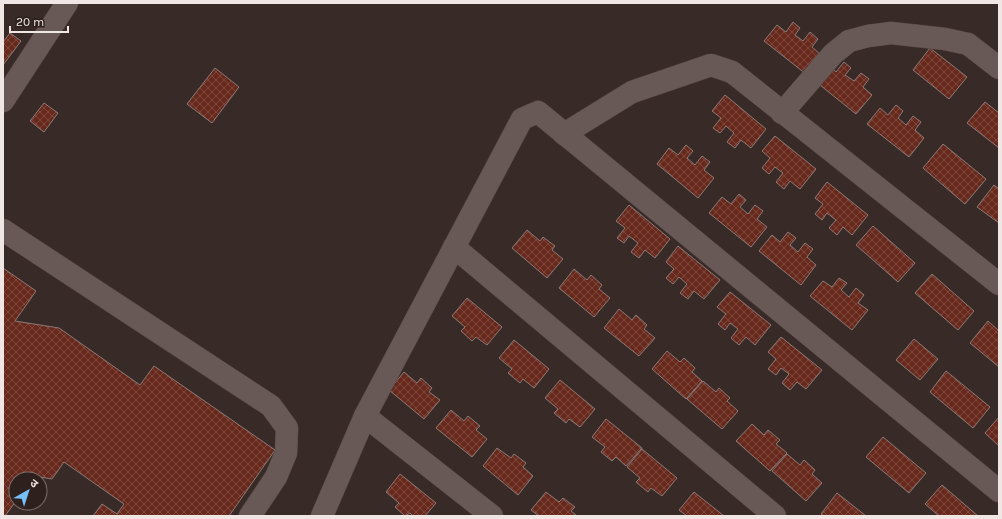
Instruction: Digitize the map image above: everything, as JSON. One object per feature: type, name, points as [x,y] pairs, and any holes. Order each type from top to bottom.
[{"type":"street","points":[[3,101],[67,3]]},
{"type":"street","points":[[782,113],[833,54],[849,41],[868,36],[891,33],[999,47]]},
{"type":"street","points":[[968,44],[999,68]]},
{"type":"street","points":[[564,134],[632,92],[711,65],[732,72],[999,284]]},
{"type":"street","points":[[322,516],[365,416],[522,119],[538,112],[999,491]]},
{"type":"street","points":[[3,230],[271,406],[287,428],[286,453],[276,477],[250,516]]},
{"type":"street","points":[[454,248],[775,516]]},
{"type":"street","points":[[365,416],[492,516]]},
{"type":"building","points":[[793,22],[800,28],[795,35],[803,41],[810,32],[818,39],[812,47],[821,55],[806,74],[764,41],[777,25],[786,32]]},
{"type":"building","points":[[10,33],[21,41],[3,65],[3,42]]},
{"type":"building","points":[[930,48],[967,77],[949,99],[913,70]]},
{"type":"building","points":[[844,62],[851,68],[845,75],[854,81],[861,73],[869,79],[863,87],[872,95],[856,114],[815,81],[828,65],[836,72]]},
{"type":"building","points":[[215,68],[239,87],[212,123],[187,104]]},
{"type":"building","points":[[725,95],[766,129],[751,148],[741,140],[735,148],[727,142],[734,133],[726,126],[720,133],[713,128],[721,118],[712,111]]},
{"type":"building","points":[[985,102],[999,113],[999,148],[967,123]]},
{"type":"building","points":[[44,103],[58,113],[44,132],[30,121]]},
{"type":"building","points":[[896,105],[903,111],[898,118],[906,125],[913,116],[921,122],[915,130],[924,138],[909,157],[867,124],[880,108],[888,115]]},
{"type":"building","points":[[775,136],[816,169],[800,189],[790,181],[784,189],[776,182],[783,173],[775,167],[769,174],[762,168],[770,158],[762,151]]},
{"type":"building","points":[[943,144],[986,179],[965,204],[923,168]]},
{"type":"building","points":[[686,145],[693,151],[687,158],[695,165],[702,156],[710,162],[704,170],[714,178],[698,198],[657,164],[669,148],[678,155]]},
{"type":"building","points":[[827,182],[868,215],[852,235],[843,227],[837,235],[829,228],[836,220],[827,213],[822,220],[815,214],[823,204],[815,198]]},
{"type":"building","points":[[994,185],[999,189],[999,223],[977,207]]},
{"type":"building","points":[[739,194],[746,200],[740,207],[748,214],[755,205],[763,211],[757,219],[767,227],[751,247],[709,213],[722,197],[731,204]]},
{"type":"building","points":[[629,205],[670,239],[655,258],[645,250],[639,258],[631,252],[638,243],[629,236],[624,243],[617,238],[625,228],[616,221]]},
{"type":"building","points":[[873,226],[915,263],[898,282],[856,245]]},
{"type":"building","points":[[527,230],[540,241],[543,237],[555,246],[552,250],[563,259],[547,278],[512,248]]},
{"type":"building","points":[[788,232],[796,238],[790,245],[798,252],[805,243],[813,249],[807,257],[816,265],[801,285],[759,251],[772,235],[780,242]]},
{"type":"building","points":[[678,246],[720,280],[704,299],[694,291],[688,299],[680,293],[687,284],[679,277],[673,284],[666,278],[674,269],[666,262]]},
{"type":"building","points":[[3,268],[36,291],[15,321],[59,328],[140,385],[154,366],[275,450],[229,516],[93,516],[102,504],[117,514],[124,504],[64,462],[52,479],[48,478],[48,471],[8,471],[9,511],[5,516],[3,516]]},
{"type":"building","points":[[574,269],[587,280],[591,275],[602,285],[599,289],[610,298],[594,317],[559,288]]},
{"type":"building","points":[[932,274],[974,311],[958,330],[915,293]]},
{"type":"building","points":[[839,278],[847,283],[841,290],[849,297],[856,288],[864,295],[858,303],[868,310],[852,330],[810,296],[823,281],[832,287]]},
{"type":"building","points":[[730,292],[771,325],[755,345],[746,337],[739,345],[731,338],[738,329],[730,323],[725,330],[718,324],[726,314],[717,307]]},
{"type":"building","points":[[467,298],[502,327],[487,345],[476,337],[472,341],[461,331],[465,327],[452,316]]},
{"type":"building","points":[[619,309],[632,320],[636,315],[647,325],[644,329],[655,338],[639,356],[604,328]]},
{"type":"building","points":[[988,321],[999,331],[999,367],[970,343]]},
{"type":"building","points":[[781,337],[822,370],[806,389],[797,382],[790,390],[782,383],[789,374],[781,368],[776,375],[768,369],[776,359],[768,352]]},
{"type":"building","points":[[914,339],[938,359],[920,380],[896,360]]},
{"type":"building","points":[[514,340],[549,369],[534,388],[523,379],[520,383],[508,373],[512,369],[499,358]]},
{"type":"building","points":[[667,351],[680,362],[684,358],[695,368],[692,372],[702,381],[686,399],[652,369]]},
{"type":"building","points":[[946,371],[990,407],[973,428],[930,392]]},
{"type":"building","points":[[404,372],[417,383],[421,378],[432,388],[429,392],[440,400],[424,419],[389,390]]},
{"type":"building","points":[[560,380],[595,409],[580,427],[569,419],[566,423],[554,413],[558,409],[545,398]]},
{"type":"building","points":[[703,381],[716,392],[719,388],[730,398],[727,401],[738,411],[722,429],[687,399]]},
{"type":"building","points":[[451,410],[464,421],[468,416],[480,426],[476,430],[487,439],[472,457],[436,428]]},
{"type":"building","points":[[999,417],[999,446],[985,433]]},
{"type":"building","points":[[606,419],[642,448],[626,466],[616,457],[612,461],[601,452],[605,447],[592,437]]},
{"type":"building","points":[[752,424],[764,435],[768,430],[780,440],[776,444],[787,453],[770,471],[736,441]]},
{"type":"building","points":[[883,437],[926,473],[909,493],[866,457]]},
{"type":"building","points":[[497,448],[511,458],[514,454],[526,463],[523,467],[533,476],[518,495],[483,466]]},
{"type":"building","points":[[642,449],[677,478],[662,496],[651,488],[648,492],[636,482],[640,478],[627,467]]},
{"type":"building","points":[[787,454],[800,465],[804,460],[815,470],[812,474],[822,483],[806,501],[772,471]]},
{"type":"building","points":[[400,474],[436,503],[425,516],[413,516],[410,513],[405,516],[395,507],[399,503],[386,492]]},
{"type":"building","points":[[942,485],[978,516],[939,516],[925,504]]},
{"type":"building","points":[[546,492],[559,502],[563,498],[575,507],[571,511],[577,516],[539,516],[531,510]]},
{"type":"building","points":[[694,492],[724,516],[687,516],[679,510]]},
{"type":"building","points":[[837,493],[866,516],[824,516],[821,514]]}]
